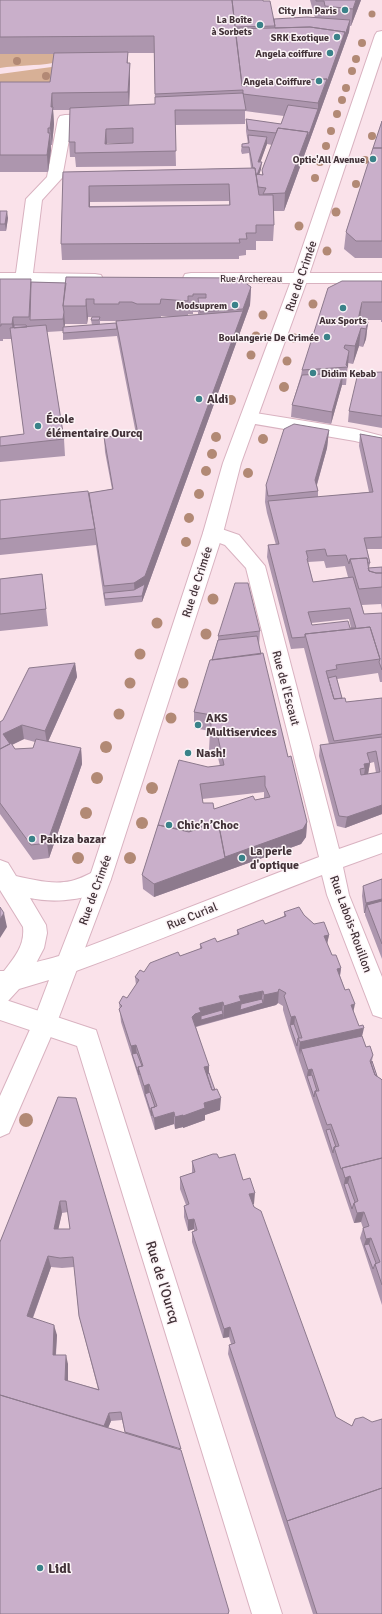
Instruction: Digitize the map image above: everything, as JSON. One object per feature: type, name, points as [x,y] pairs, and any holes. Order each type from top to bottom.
[{"type":"street","name":"Rue de Crimée","points":[[0,1125],[44,1025],[100,879],[213,532],[232,463],[300,278],[382,35]]},
{"type":"street","points":[[24,278],[34,199],[54,178],[66,119],[116,117]]},
{"type":"street","points":[[0,278],[110,278]]},
{"type":"street","name":"Rue Archereau","points":[[173,278],[382,278]]},
{"type":"street","points":[[249,418],[355,435],[382,442]]},
{"type":"street","name":"Rue de l'Escaut","points":[[213,532],[232,540],[255,566],[325,836],[330,864]]},
{"type":"street","name":"Rue Curial","points":[[4,985],[129,942],[216,906],[382,843]]},
{"type":"street","name":"Rue Labois-Rouillon","points":[[330,864],[338,895],[382,1007]]},
{"type":"street","points":[[5,877],[36,890],[60,892],[79,889],[100,879]]},
{"type":"street","points":[[4,985],[28,958],[36,933],[34,925],[5,877]]},
{"type":"street","name":"Rue de l'Ourcq","points":[[0,1009],[44,1025],[87,1038],[267,1614]]},
{"type":"shaded area","points":[[0,54],[61,54],[53,63],[0,68]]},
{"type":"shaded area","points":[[59,66],[52,99],[0,107],[0,74]]},
{"type":"building","points":[[0,0],[232,0],[242,86],[301,85],[303,80],[327,79],[318,103],[243,94],[243,90],[155,94],[154,36],[0,37]]},
{"type":"building","points":[[232,0],[270,1],[275,26],[235,27]]},
{"type":"building","points":[[316,0],[356,0],[353,9],[325,6],[324,1]]},
{"type":"building","points":[[307,17],[350,20],[345,35],[345,32],[310,27],[275,28],[274,19]]},
{"type":"building","points":[[310,27],[345,32],[327,82],[327,79],[303,80],[302,82],[242,84],[235,29]]},
{"type":"building","points":[[128,52],[127,63],[130,63],[128,92],[52,93],[51,107],[53,107],[50,128],[48,128],[48,133],[50,133],[47,155],[0,155],[0,82],[50,82],[54,53]]},
{"type":"building","points":[[243,93],[246,110],[175,110],[176,151],[75,153],[75,142],[69,142],[70,108],[155,104],[155,97]],"holes":[[[133,128],[133,143],[105,144],[106,129]]]},
{"type":"building","points":[[288,105],[318,109],[308,137],[308,132],[278,128],[276,133],[248,130],[246,119],[281,124]]},
{"type":"building","points":[[382,121],[382,148],[373,148]]},
{"type":"building","points":[[278,128],[308,132],[285,193],[263,194],[266,188],[258,187],[256,174],[263,175],[262,170]]},
{"type":"building","points":[[248,135],[267,137],[258,162],[262,162],[257,175],[255,168],[253,168],[249,147],[242,147],[242,144],[249,143]]},
{"type":"building","points":[[373,148],[382,148],[382,241],[356,241],[346,232]]},
{"type":"building","points":[[255,168],[259,195],[273,195],[274,225],[256,225],[256,233],[246,233],[247,239],[239,239],[240,243],[61,244],[63,172]],"holes":[[[229,184],[230,205],[89,207],[89,186]]]},
{"type":"building","points":[[0,211],[7,211],[5,224],[0,224]]},
{"type":"building","points":[[66,277],[239,278],[251,287],[243,309],[200,312],[198,298],[206,298],[206,294],[193,294],[193,296],[188,296],[188,301],[161,299],[160,304],[119,302],[119,304],[94,304],[94,299],[86,299],[86,306],[63,306]]},
{"type":"building","points":[[0,279],[31,279],[29,317],[13,317],[12,324],[1,324],[0,326]]},
{"type":"building","points":[[342,281],[382,281],[382,302],[362,302],[358,320],[368,322],[366,329],[361,328],[355,346],[345,345],[344,348],[349,351],[346,365],[348,367],[302,370],[328,288]]},
{"type":"building","points":[[31,282],[66,283],[63,319],[30,320]]},
{"type":"building","points":[[243,311],[145,576],[134,583],[104,586],[89,493],[113,489],[104,437],[138,434],[116,321]]},
{"type":"building","points":[[92,317],[100,317],[99,320],[91,320]]},
{"type":"building","points":[[116,323],[117,329],[63,333],[63,327]]},
{"type":"building","points":[[14,325],[26,325],[27,327],[14,328]]},
{"type":"building","points":[[46,325],[64,439],[0,446],[0,437],[24,434],[10,328]]},
{"type":"building","points":[[382,372],[382,416],[349,411],[358,373]]},
{"type":"building","points":[[343,373],[332,412],[292,405],[302,375]]},
{"type":"building","points":[[294,424],[329,430],[315,480],[318,491],[268,496],[266,485],[284,429]]},
{"type":"building","points":[[360,434],[382,438],[382,537],[364,538],[370,563],[368,563],[367,558],[350,559],[349,564],[346,555],[327,556],[325,549],[306,551],[313,582],[353,577],[364,614],[382,613],[382,670],[370,627],[305,634],[305,637],[292,638],[268,545],[279,544],[268,501],[373,492]],"holes":[[[350,608],[356,628],[350,628],[348,621],[312,625],[308,612]]]},
{"type":"building","points":[[88,491],[95,529],[0,539],[0,500]]},
{"type":"building","points":[[367,558],[369,571],[382,573],[382,587],[359,589],[350,559]]},
{"type":"building","points":[[382,567],[382,573],[369,571],[368,568]]},
{"type":"building","points":[[42,574],[46,609],[0,614],[0,579]]},
{"type":"building","points":[[235,583],[248,583],[260,631],[218,636]]},
{"type":"building","points":[[145,584],[142,596],[105,599],[104,593],[134,590]]},
{"type":"building","points":[[370,627],[380,659],[336,665],[337,669],[326,671],[334,699],[345,698],[346,702],[382,698],[382,734],[334,741],[305,634]]},
{"type":"building","points":[[257,636],[261,654],[212,660],[218,640]]},
{"type":"building","points":[[263,653],[288,757],[291,756],[307,822],[303,829],[225,857],[219,826],[216,821],[189,831],[158,825],[179,760],[208,767],[224,765],[217,733],[210,734],[212,715],[194,712],[210,660]],"holes":[[[265,776],[265,786],[270,797],[255,800],[253,796],[214,809],[213,803],[203,803],[200,784]]]},
{"type":"building","points":[[75,663],[45,731],[22,725],[3,734],[10,744],[0,749],[0,722],[3,720],[29,668]]},
{"type":"building","points":[[336,676],[342,698],[334,699],[328,678]]},
{"type":"building","points":[[382,737],[382,805],[347,817],[339,816],[320,745]],"holes":[[[376,751],[380,772],[361,775],[360,769],[365,768],[364,764],[370,763],[367,753]]]},
{"type":"building","points":[[36,739],[81,748],[47,843],[31,845],[0,803],[0,749],[11,743],[15,749],[33,748]]},
{"type":"building","points":[[216,822],[219,827],[225,858],[154,884],[142,875],[158,825],[189,832]]},
{"type":"building","points":[[382,879],[382,899],[366,903],[363,886]]},
{"type":"building","points":[[382,901],[382,944],[367,905]]},
{"type":"building","points":[[0,907],[4,913],[0,919]]},
{"type":"building","points":[[299,907],[304,915],[314,924],[324,922],[329,935],[324,936],[332,955],[336,955],[341,968],[337,969],[345,990],[349,989],[355,1004],[351,1005],[359,1026],[363,1025],[364,1028],[300,1042],[298,1038],[302,1038],[295,1016],[291,1017],[284,996],[286,993],[279,989],[278,992],[264,995],[263,991],[239,996],[241,1001],[224,1006],[223,1002],[199,1008],[201,1012],[192,1017],[209,1066],[204,1067],[212,1090],[217,1089],[221,1098],[204,1103],[205,1108],[183,1116],[175,1117],[174,1112],[154,1118],[151,1108],[157,1106],[149,1084],[144,1086],[138,1067],[143,1066],[136,1045],[131,1046],[119,1009],[122,1006],[119,1003],[123,996],[127,998],[139,980],[135,977],[140,970],[144,972],[150,963],[178,952],[180,956],[202,948],[200,944],[215,938],[217,942],[239,934],[237,930],[263,920],[265,924],[286,916],[284,912]]},
{"type":"building","points":[[262,999],[263,1003],[240,1010],[241,1004]]},
{"type":"building","points":[[222,1010],[223,1014],[201,1020],[201,1016]]},
{"type":"building","points":[[294,1024],[299,1038],[297,1046],[290,1025]]},
{"type":"building","points":[[362,1036],[366,1047],[370,1046],[373,1055],[370,1061],[375,1075],[382,1080],[382,1158],[341,1169],[334,1147],[339,1146],[331,1124],[327,1125],[315,1091],[319,1091],[312,1069],[308,1070],[301,1049]]},
{"type":"building","points":[[137,1053],[142,1066],[138,1067],[139,1075],[132,1054]]},
{"type":"building","points":[[372,1061],[377,1076],[375,1075],[371,1063]]},
{"type":"building","points":[[209,1073],[215,1090],[212,1090],[207,1074]]},
{"type":"building","points":[[312,1075],[317,1091],[315,1091],[314,1097],[307,1076]]},
{"type":"building","points":[[150,1092],[155,1107],[151,1108],[152,1116],[145,1094]]},
{"type":"building","points":[[58,1097],[76,1098],[181,1449],[125,1432],[121,1412],[109,1413],[104,1426],[0,1395],[0,1242]],"holes":[[[60,1201],[66,1201],[70,1229],[54,1229]],[[48,1256],[60,1258],[73,1257],[79,1316],[99,1390],[65,1380],[66,1355],[53,1355],[54,1325],[27,1316]]]},
{"type":"building","points":[[330,1129],[336,1147],[334,1147],[333,1153],[326,1130]]},
{"type":"building","points":[[217,1154],[219,1158],[235,1154],[243,1180],[250,1178],[255,1193],[249,1194],[254,1207],[261,1211],[336,1417],[352,1426],[355,1419],[363,1417],[372,1422],[382,1419],[382,1488],[287,1521],[229,1345],[235,1343],[230,1327],[224,1329],[192,1232],[197,1230],[194,1219],[188,1220],[184,1206],[189,1204],[180,1177],[195,1172],[192,1161]]},
{"type":"building","points":[[382,1158],[382,1285],[375,1264],[380,1262],[371,1238],[366,1239],[363,1228],[369,1226],[364,1212],[357,1213],[354,1203],[358,1201],[350,1176],[345,1178],[342,1168]]},
{"type":"building","points":[[348,1183],[355,1202],[352,1209],[344,1184]]},
{"type":"building","points":[[369,1244],[376,1263],[373,1269],[364,1245]]},
{"type":"building","points":[[0,1395],[181,1450],[229,1611],[228,1614],[0,1614]]},
{"type":"building","points":[[382,1488],[382,1614],[317,1614],[287,1521]]},
{"type":"place","name":"City Inn Paris","points":[[345,10]]},
{"type":"place","name":"La Boîte à Sorbets","points":[[260,25]]},
{"type":"place","name":"SRK Exotique","points":[[337,37]]},
{"type":"place","name":"Angela coiffure","points":[[330,53]]},
{"type":"place","name":"Angela Coiffure","points":[[319,81]]},
{"type":"place","name":"Optic'All Avenue","points":[[373,159]]},
{"type":"place","name":"Modsuprem","points":[[235,305]]},
{"type":"place","name":"Aux Sports","points":[[343,308]]},
{"type":"place","name":"Boulangerie De Crimée","points":[[327,337]]},
{"type":"place","name":"Didim Kebab","points":[[313,373]]},
{"type":"place","name":"Aldi","points":[[199,399]]},
{"type":"place","name":"École élémentaire Ourcq","points":[[38,426]]},
{"type":"place","name":"AKS Multiservices","points":[[198,725]]},
{"type":"place","name":"Nash!","points":[[188,753]]},
{"type":"place","name":"Chic’n’Choc","points":[[169,825]]},
{"type":"place","name":"Pakiza bazar","points":[[32,839]]},
{"type":"place","name":"La perle d'optique","points":[[242,858]]},
{"type":"place","name":"Lidl","points":[[40,1568]]}]
